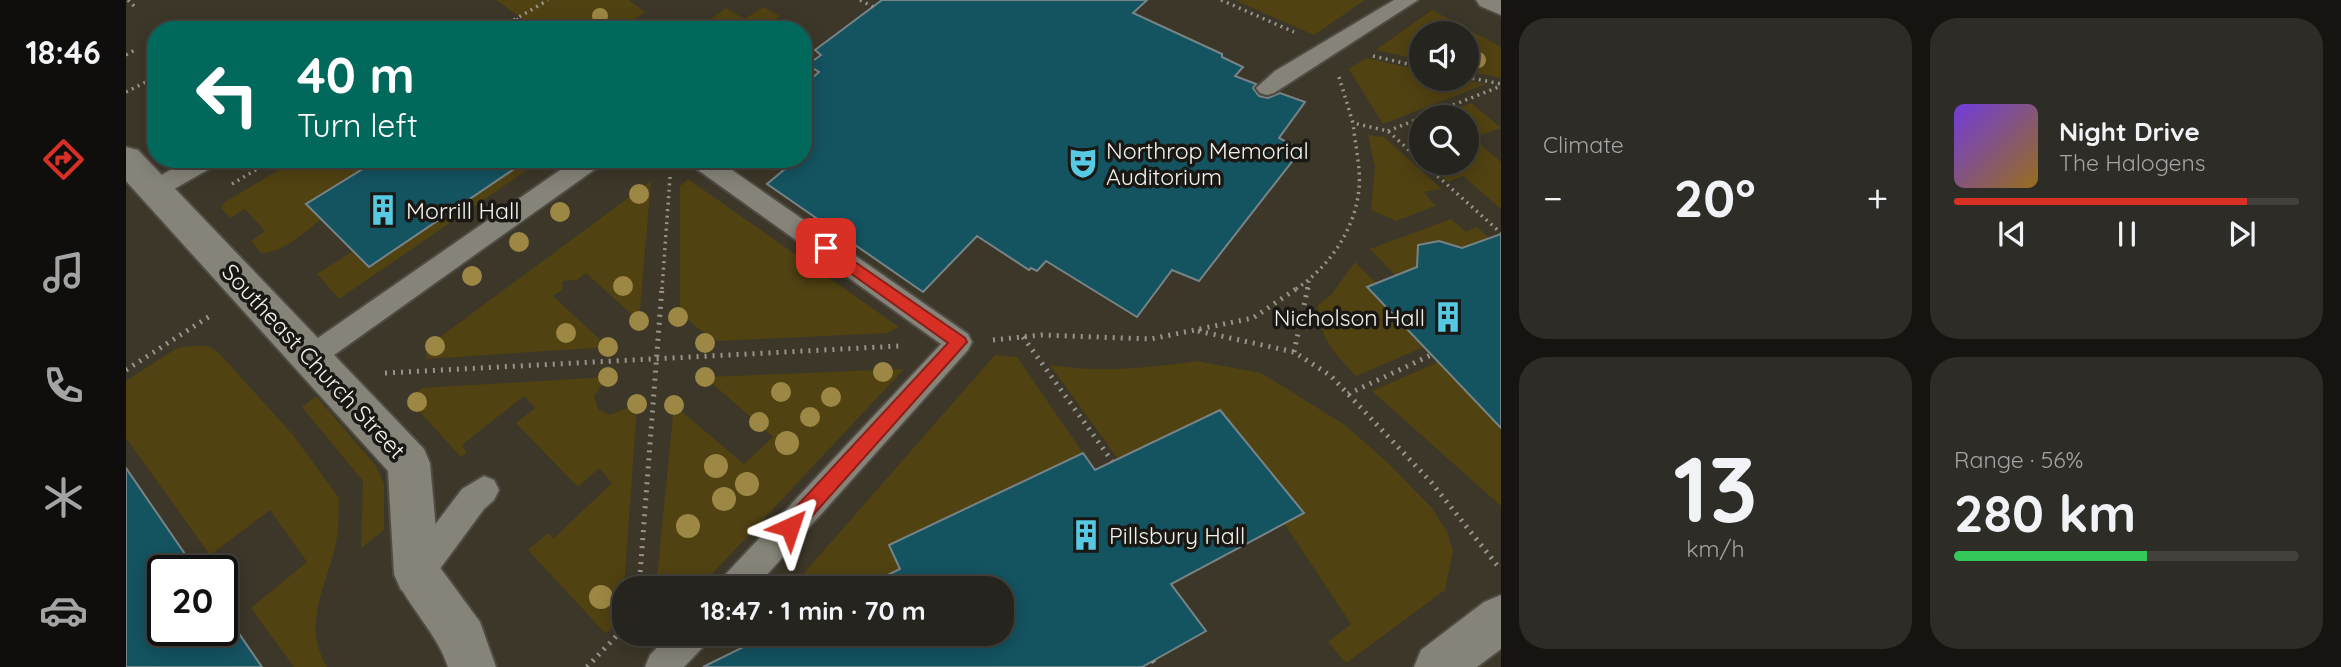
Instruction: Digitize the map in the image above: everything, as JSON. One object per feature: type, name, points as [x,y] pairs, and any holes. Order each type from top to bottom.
[{"type":"street","points":[[1490,0],[1501,6]]},
{"type":"street","name":"Southeast Church Street","points":[[126,159],[409,463],[417,574]]},
{"type":"street","points":[[417,574],[463,639],[472,667]]},
{"type":"street","points":[[1438,667],[1501,619]]},
{"type":"lane","points":[[1248,79],[1275,82],[1408,0]]},
{"type":"lane","points":[[154,190],[192,168]]},
{"type":"lane","points":[[311,357],[580,168]]},
{"type":"lane","points":[[712,168],[959,342],[745,576]]},
{"type":"lane","points":[[417,574],[473,499],[484,490]]},
{"type":"lane","points":[[662,667],[681,646]]},
{"type":"path","points":[[128,0],[134,6]]},
{"type":"path","points":[[513,21],[548,0]]},
{"type":"path","points":[[860,0],[873,7]]},
{"type":"path","points":[[391,372],[1023,337],[1151,339],[1253,317],[1317,275],[1345,237],[1359,190],[1353,123],[1330,47],[1221,0]]},
{"type":"path","points":[[126,55],[135,50]]},
{"type":"path","points":[[1479,80],[1501,85]]},
{"type":"path","points":[[126,92],[147,82]]},
{"type":"path","points":[[1453,105],[1501,85]]},
{"type":"path","points":[[1353,123],[1388,131],[1409,150]]},
{"type":"path","points":[[1388,131],[1409,123]]},
{"type":"path","points":[[640,576],[670,173]]},
{"type":"path","points":[[1436,175],[1501,233]]},
{"type":"path","points":[[1294,352],[1309,280]]},
{"type":"path","points":[[126,370],[209,316]]},
{"type":"path","points":[[1195,330],[1294,352],[1331,376],[1431,482],[1497,565]]},
{"type":"path","points":[[1023,337],[1112,461]]},
{"type":"path","points":[[1348,394],[1431,355]]},
{"type":"path","points":[[587,667],[612,640]]},
{"type":"path","points":[[1153,660],[1157,667]]},
{"type":"shaded area","points":[[126,0],[1501,0],[1501,667],[126,667]]},
{"type":"shaded area","points":[[496,0],[629,0],[645,12],[632,21],[525,21]]},
{"type":"shaded area","points":[[1235,0],[1365,0],[1314,35]]},
{"type":"shaded area","points":[[763,7],[780,16],[772,21],[709,20],[726,8],[745,19]]},
{"type":"shaded area","points":[[1432,10],[1453,21],[1417,21]]},
{"type":"shaded area","points":[[1409,26],[1409,57],[1376,50]]},
{"type":"shaded area","points":[[1479,35],[1501,47],[1501,78],[1479,73]]},
{"type":"shaded area","points":[[1366,58],[1409,67],[1409,91],[1468,91],[1432,105],[1409,105],[1409,114],[1383,124],[1349,69]]},
{"type":"shaded area","points":[[1479,110],[1501,128],[1479,136]]},
{"type":"shaded area","points":[[1368,135],[1384,137],[1409,159],[1409,175],[1426,175],[1442,189],[1424,192],[1435,206],[1396,221],[1371,210],[1375,167]]},
{"type":"shaded area","points":[[1479,143],[1501,162],[1501,209],[1463,176],[1448,182],[1441,175],[1479,175]]},
{"type":"shaded area","points":[[282,168],[371,168],[324,216],[291,243],[275,251],[261,253],[251,241],[265,231],[245,209],[230,218],[221,208],[225,202]]},
{"type":"shaded area","points":[[516,168],[530,168],[339,299],[317,274],[353,251],[369,267]]},
{"type":"shaded area","points":[[688,179],[899,327],[887,333],[718,341],[696,327],[680,311],[680,186]]},
{"type":"shaded area","points":[[651,181],[639,321],[586,273],[577,280],[563,281],[562,290],[553,296],[608,347],[426,359],[428,346]]},
{"type":"shaded area","points":[[1451,219],[1466,232],[1477,227],[1489,238],[1462,248],[1439,242],[1421,265],[1395,275],[1370,249]]},
{"type":"shaded area","points":[[1355,262],[1376,283],[1367,287],[1424,347],[1356,376],[1329,344],[1319,317],[1318,305],[1331,295]]},
{"type":"shaded area","points":[[208,346],[218,352],[293,435],[339,498],[336,545],[317,610],[316,624],[316,638],[327,667],[294,667],[251,608],[307,562],[270,510],[210,555],[126,438],[126,381],[177,348]]},
{"type":"shaded area","points":[[995,355],[1017,357],[1083,453],[889,545],[900,569],[886,576],[802,576]]},
{"type":"shaded area","points":[[1197,361],[1261,373],[1345,425],[1388,463],[1432,508],[1447,532],[1453,551],[1445,590],[1346,663],[1328,642],[1351,624],[1284,523],[1118,459],[1050,365],[1124,369]]},
{"type":"shaded area","points":[[1438,362],[1501,428],[1501,506],[1372,391]]},
{"type":"shaded area","points":[[904,369],[710,576],[657,576],[674,405],[744,464],[773,437],[705,377]]},
{"type":"shaded area","points":[[608,377],[594,396],[598,409],[610,415],[637,404],[625,576],[612,576],[612,627],[606,634],[528,550],[548,533],[553,539],[612,483],[599,468],[578,487],[516,423],[535,408],[524,396],[462,445],[467,452],[461,457],[408,399],[422,388]]},
{"type":"shaded area","points":[[316,396],[376,466],[384,484],[384,530],[361,548],[363,481],[302,407]]},
{"type":"building","name":"Northrop Memorial Auditorium","points":[[882,0],[1147,0],[1133,13],[1222,54],[1222,57],[1243,67],[1235,76],[1256,84],[1253,88],[1259,96],[1268,98],[1280,93],[1305,102],[1279,138],[1301,150],[1199,281],[1172,270],[1137,317],[1046,261],[1037,271],[1031,268],[1029,270],[977,236],[923,292],[767,184],[786,168],[812,168],[812,78],[819,72],[812,68],[812,61],[821,55],[815,50]]},
{"type":"building","name":"Morrill Hall","points":[[364,168],[516,168],[369,267],[306,204]]},
{"type":"building","name":"Nicholson Hall","points":[[1501,234],[1501,428],[1367,287],[1417,267],[1418,245],[1439,241],[1462,248]]},
{"type":"building","name":"Pillsbury Hall","points":[[1220,410],[1304,513],[1171,584],[1206,631],[1142,667],[703,667],[746,646],[1014,646],[1014,576],[886,576],[900,569],[889,545],[1083,453],[1095,470]]},
{"type":"building","points":[[126,468],[186,555],[147,555],[147,646],[238,646],[238,632],[262,667],[126,667]]},
{"type":"place","name":"Northrop Memorial Auditorium","points":[[1083,163]]},
{"type":"place","name":"Morrill Hall","points":[[383,210]]},
{"type":"place","name":"Nicholson Hall","points":[[1448,317]]},
{"type":"place","name":"Pillsbury Hall","points":[[1086,535]]},
{"type":"route","points":[[790,527],[959,342],[826,248]]}]
